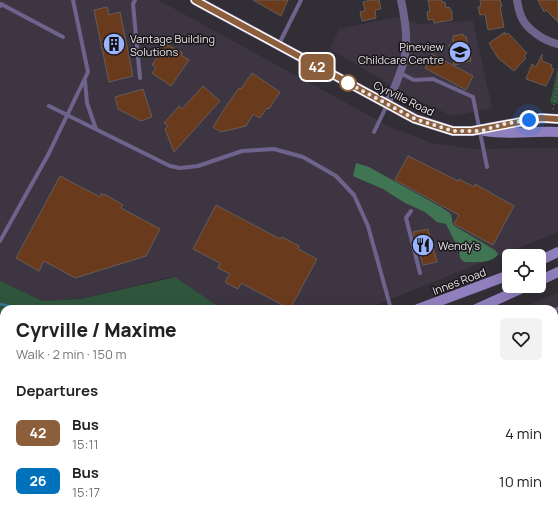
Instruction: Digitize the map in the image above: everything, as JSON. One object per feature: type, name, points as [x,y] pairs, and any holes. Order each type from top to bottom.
[{"type":"main road","name":"Cyrville Road","points":[[195,0],[415,119],[434,126],[453,131],[481,131],[506,135],[538,131],[558,132]]},
{"type":"main road","name":"Cyrville Road","points":[[481,131],[504,124],[541,118],[554,119]]},
{"type":"main road","points":[[546,258],[558,252]]},
{"type":"main road","points":[[546,278],[558,272]]},
{"type":"main road","name":"Innes Road","points":[[429,305],[502,278]]},
{"type":"main road","points":[[485,305],[511,293]]},
{"type":"street","points":[[388,104],[406,54],[408,35],[402,0]]},
{"type":"street","points":[[517,0],[521,16],[534,32],[549,42],[558,44]]},
{"type":"lane","points":[[0,241],[48,155],[88,72],[73,0]]},
{"type":"lane","points":[[135,0],[133,4],[140,78]]},
{"type":"lane","points":[[279,46],[301,0]]},
{"type":"lane","points":[[0,6],[1,4],[64,37]]},
{"type":"lane","points":[[400,73],[414,80],[433,79],[473,97],[487,167]]},
{"type":"lane","points":[[84,79],[87,103],[96,128]]},
{"type":"lane","points":[[374,132],[388,104]]},
{"type":"lane","points":[[49,106],[170,166],[180,168],[198,166],[242,151],[274,149],[303,157],[336,176],[354,195],[368,226],[390,305]]},
{"type":"lane","points":[[411,211],[406,218],[420,273]]},
{"type":"path","points":[[554,119],[558,81]]},
{"type":"shaded area","points":[[0,0],[158,0],[392,128],[432,143],[472,149],[558,148],[558,232],[516,249],[502,249],[502,254],[376,305],[215,305],[173,276],[81,299],[43,301],[0,281]]},
{"type":"shaded area","points":[[397,17],[420,24],[473,21],[492,108],[452,116],[406,94],[330,49],[339,29]]},
{"type":"shaded area","points":[[558,293],[558,305],[529,305]]},
{"type":"green space","points":[[558,67],[558,104],[550,103]]},
{"type":"green space","points":[[356,163],[369,167],[441,207],[451,214],[453,225],[495,250],[498,254],[496,257],[488,261],[464,262],[460,258],[459,250],[446,224],[437,222],[425,212],[405,203],[383,189],[353,176]]},
{"type":"green space","points":[[175,277],[216,305],[0,305],[0,281],[43,301],[81,299]]},
{"type":"building","points":[[253,0],[288,0],[281,16]]},
{"type":"building","points":[[379,0],[381,9],[375,10],[376,18],[362,21],[360,12],[365,11],[363,2]]},
{"type":"building","points":[[428,0],[442,0],[442,3],[445,2],[446,8],[449,7],[452,12],[452,20],[434,23],[433,19],[428,20],[427,12],[430,11]]},
{"type":"building","points":[[480,0],[500,0],[504,27],[488,30],[485,14],[480,15],[478,7],[481,6]]},
{"type":"building","points":[[538,0],[558,0],[558,22],[546,10],[544,12]]},
{"type":"building","points":[[107,7],[109,15],[120,12],[133,76],[109,82],[94,10]]},
{"type":"building","points":[[505,32],[505,35],[508,33],[527,53],[524,56],[526,58],[514,71],[498,58],[489,43]]},
{"type":"building","name":"Pineview Childcare Centre","points":[[463,34],[464,37],[466,36],[471,61],[454,65],[449,45],[453,45],[453,36]]},
{"type":"building","points":[[166,44],[183,53],[181,55],[189,60],[171,86],[152,73],[156,68],[152,65]]},
{"type":"building","points":[[432,54],[473,76],[466,90],[425,68]]},
{"type":"building","points":[[542,54],[542,61],[552,65],[551,68],[554,69],[546,86],[526,79],[532,64],[536,67]]},
{"type":"building","points":[[252,73],[280,92],[269,109],[267,108],[260,118],[253,114],[246,126],[221,132],[213,127],[239,88],[241,89]]},
{"type":"building","points":[[203,86],[220,101],[174,152],[165,129],[168,126],[164,123],[179,106],[182,109]]},
{"type":"building","points":[[143,89],[152,117],[141,121],[118,109],[115,97]]},
{"type":"building","points":[[408,156],[458,181],[459,179],[474,187],[475,184],[514,206],[493,245],[454,224],[459,215],[395,180]]},
{"type":"building","points":[[60,176],[100,197],[101,194],[106,195],[123,205],[121,208],[160,229],[146,256],[75,278],[44,261],[39,271],[16,258]]},
{"type":"building","points":[[216,205],[280,239],[282,237],[299,246],[298,249],[317,259],[292,305],[282,305],[241,283],[238,289],[225,282],[230,274],[218,268],[220,263],[193,249]]},
{"type":"building","name":"Wendy's","points":[[428,229],[437,262],[423,265],[413,232]]},
{"type":"waterway","points":[[0,304],[4,305]]},
{"type":"bus line","name":"42","points":[[195,0],[415,119],[434,126],[453,131],[481,131],[504,124],[541,118],[558,119]]},
{"type":"place","name":"Vantage Building Solutions","points":[[114,44]]},
{"type":"place","name":"Pineview Childcare Centre","points":[[460,52]]},
{"type":"place","name":"Wendy's","points":[[423,245]]},
{"type":"route","points":[[348,83],[346,82],[415,119],[453,131],[481,131],[504,124],[529,120]]}]
